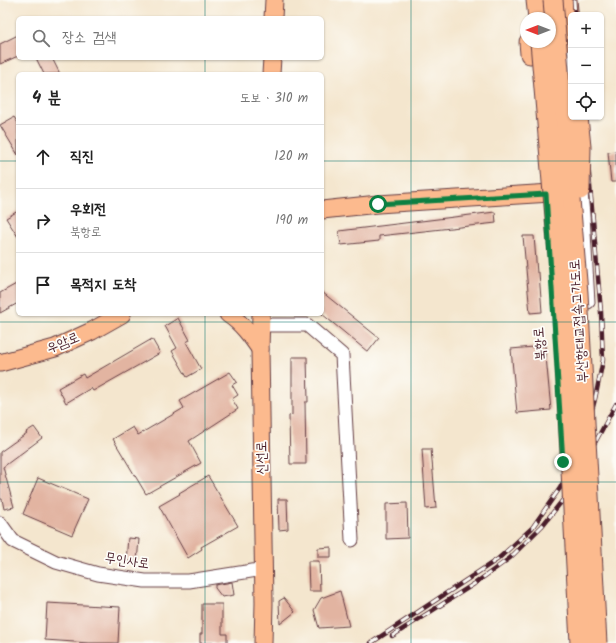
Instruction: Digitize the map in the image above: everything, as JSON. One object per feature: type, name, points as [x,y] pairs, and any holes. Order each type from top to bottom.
[{"type":"highway","points":[[525,0],[526,12]]},
{"type":"highway","points":[[536,0],[537,12]]},
{"type":"highway","name":"부산항대교접속고가도로","points":[[553,0],[570,295],[597,643]]},
{"type":"highway","points":[[567,0],[568,12]]},
{"type":"highway","name":"부산항대교접속고가도로","points":[[533,48],[570,295],[580,643]]},
{"type":"highway","points":[[570,295],[581,147],[578,120]]},
{"type":"main road","points":[[273,16],[274,0]]},
{"type":"main road","points":[[271,72],[272,60]]},
{"type":"main road","points":[[324,210],[581,192]]},
{"type":"main road","points":[[324,201],[340,208]]},
{"type":"main road","name":"우암로","points":[[0,363],[55,348],[92,331],[118,316]]},
{"type":"main road","points":[[231,316],[249,333],[260,349]]},
{"type":"main road","name":"신선로","points":[[261,319],[260,349],[264,568],[262,643]]},
{"type":"street","points":[[532,0],[533,12]]},
{"type":"street","points":[[562,0],[570,84]]},
{"type":"street","name":"북항로","points":[[533,48],[546,194],[563,462],[590,619],[588,643]]},
{"type":"street","points":[[574,120],[583,215],[606,643]]},
{"type":"street","points":[[261,319],[307,325],[342,355],[352,540]]},
{"type":"street","name":"무인사로","points":[[0,523],[13,541],[56,562],[98,574],[144,581],[189,581],[264,568]]},
{"type":"building","points":[[16,36],[16,57],[0,64],[0,44]]},
{"type":"building","points":[[37,60],[53,60],[59,72],[43,72]]},
{"type":"building","points":[[14,117],[16,120],[16,152],[0,125]]},
{"type":"building","points":[[616,151],[616,182],[611,182],[608,152]]},
{"type":"building","points":[[16,212],[16,234],[6,218]]},
{"type":"building","points":[[495,212],[496,223],[379,236],[379,241],[341,245],[339,231]]},
{"type":"building","points":[[523,236],[534,236],[542,312],[530,313]]},
{"type":"building","points":[[16,284],[16,304],[0,313],[0,293]]},
{"type":"building","points":[[324,294],[379,338],[368,352],[324,316]]},
{"type":"building","points":[[178,318],[190,340],[186,342],[201,369],[187,377],[172,351],[177,348],[165,326]]},
{"type":"building","points":[[152,339],[160,353],[93,391],[91,388],[66,403],[58,388],[83,374],[85,378]]},
{"type":"building","points":[[545,346],[551,410],[517,413],[511,349]]},
{"type":"building","points":[[292,357],[307,357],[308,402],[305,402],[306,464],[290,464],[289,416],[292,415]]},
{"type":"building","points":[[230,372],[237,382],[232,385],[238,395],[232,399],[238,409],[189,441],[201,463],[146,494],[113,439],[133,427],[138,435],[184,408],[180,401]]},
{"type":"building","points":[[34,427],[42,438],[3,467],[14,507],[4,509],[2,499],[0,499],[0,452]]},
{"type":"building","points":[[422,449],[431,449],[436,508],[426,509]]},
{"type":"building","points":[[208,476],[238,526],[201,547],[202,549],[188,558],[159,506]]},
{"type":"building","points":[[38,478],[88,499],[72,535],[23,514]]},
{"type":"building","points":[[278,499],[287,499],[288,529],[279,530]]},
{"type":"building","points":[[407,503],[408,538],[386,539],[386,504]]},
{"type":"building","points":[[128,538],[139,539],[137,562],[126,561]]},
{"type":"building","points":[[331,547],[331,557],[318,557],[318,548]]},
{"type":"building","points":[[308,561],[319,561],[320,591],[309,591]]},
{"type":"building","points":[[232,582],[234,595],[222,597],[215,588],[215,585]]},
{"type":"building","points":[[340,591],[349,626],[319,628],[314,610],[321,598]]},
{"type":"building","points":[[284,598],[295,612],[280,624],[279,601]]},
{"type":"building","points":[[47,603],[120,607],[118,643],[45,640]]},
{"type":"building","points":[[202,604],[222,604],[222,634],[227,634],[227,643],[200,643],[200,634],[202,634]]},
{"type":"railway","points":[[574,0],[575,12]]},
{"type":"railway","points":[[371,643],[498,559],[532,528],[560,488],[584,442],[603,360],[601,312],[584,120]]},
{"type":"railway","points":[[392,636],[474,584],[510,558],[542,526],[566,496],[616,404]]},
{"type":"route","points":[[378,204],[546,194],[563,462]]}]
